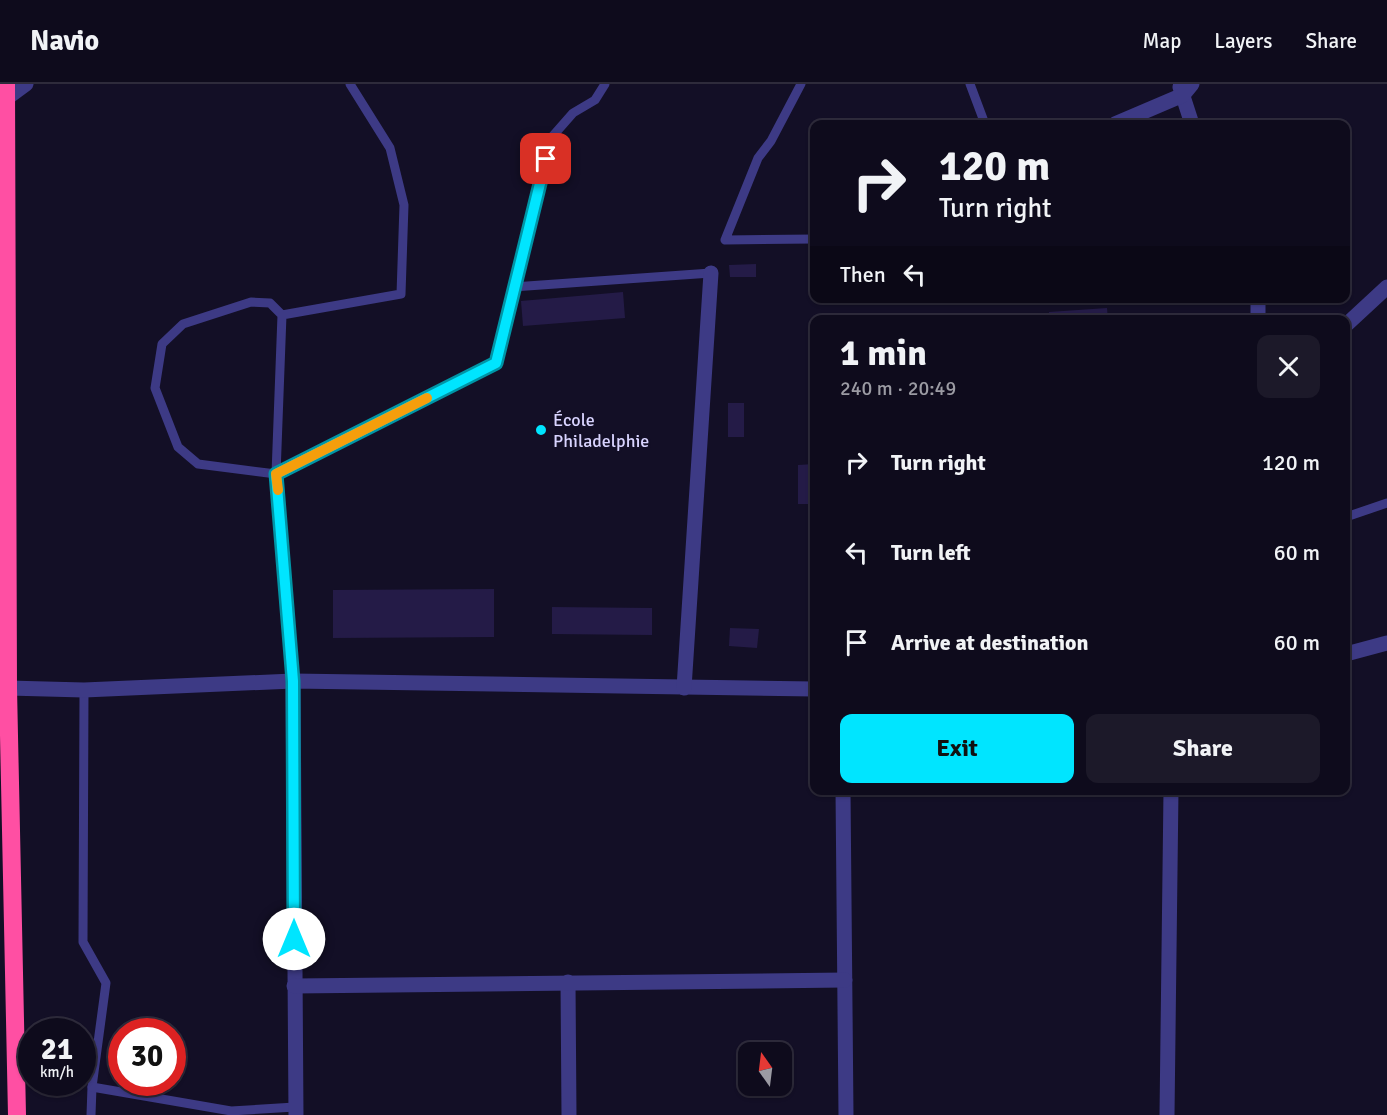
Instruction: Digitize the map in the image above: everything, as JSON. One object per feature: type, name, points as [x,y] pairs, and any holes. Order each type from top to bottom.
[{"type":"highway","points":[[7,91],[3,254],[8,688],[4,707],[7,969],[16,1115]]},
{"type":"street","points":[[7,91],[26,84]]},
{"type":"street","points":[[1123,120],[1185,88],[1191,120]]},
{"type":"street","points":[[684,688],[711,273]]},
{"type":"street","points":[[1350,322],[1386,291]]},
{"type":"street","points":[[1350,653],[1387,643]]},
{"type":"street","points":[[8,688],[84,690],[293,681],[810,689]]},
{"type":"street","points":[[293,681],[296,1111]]},
{"type":"street","points":[[843,795],[846,1115]]},
{"type":"street","points":[[1167,1115],[1171,795]]},
{"type":"street","points":[[294,986],[568,981],[845,980]]},
{"type":"street","points":[[568,981],[569,1115]]},
{"type":"lane","points":[[282,315],[401,294],[404,205],[390,148],[350,84]]},
{"type":"lane","points":[[293,681],[276,474],[282,315],[270,303],[251,302],[183,324],[162,344],[155,388],[178,447],[198,464],[276,474],[496,363],[551,138],[573,113],[595,100],[605,84]]},
{"type":"lane","points":[[801,84],[771,141],[758,158],[724,240],[810,239]]},
{"type":"lane","points":[[970,84],[984,120]]},
{"type":"lane","points":[[513,287],[711,273]]},
{"type":"lane","points":[[1350,516],[1387,503]]},
{"type":"lane","points":[[84,690],[83,942],[106,983],[96,1057]]},
{"type":"lane","points":[[96,1088],[231,1111],[296,1111]]},
{"type":"lane","points":[[91,1115],[92,1096]]},
{"type":"building","points":[[756,264],[756,277],[730,277],[729,265]]},
{"type":"building","points":[[623,292],[625,318],[523,326],[521,301]]},
{"type":"building","points":[[1107,308],[1108,315],[1049,315],[1049,312]]},
{"type":"building","points":[[808,383],[810,383],[810,416]]},
{"type":"building","points":[[728,403],[744,403],[744,437],[728,437]]},
{"type":"building","points":[[810,464],[810,504],[798,504],[798,465]]},
{"type":"building","points":[[494,589],[494,637],[333,638],[333,590]]},
{"type":"building","points":[[552,607],[652,608],[652,635],[552,634]]},
{"type":"building","points":[[730,628],[759,629],[757,648],[729,646]]},
{"type":"slow traffic","points":[[278,490],[276,474],[427,398]]},
{"type":"place","name":"École Philadelphie","points":[[541,430]]},
{"type":"route","points":[[294,939],[293,681],[276,474],[496,363],[546,159]]}]
